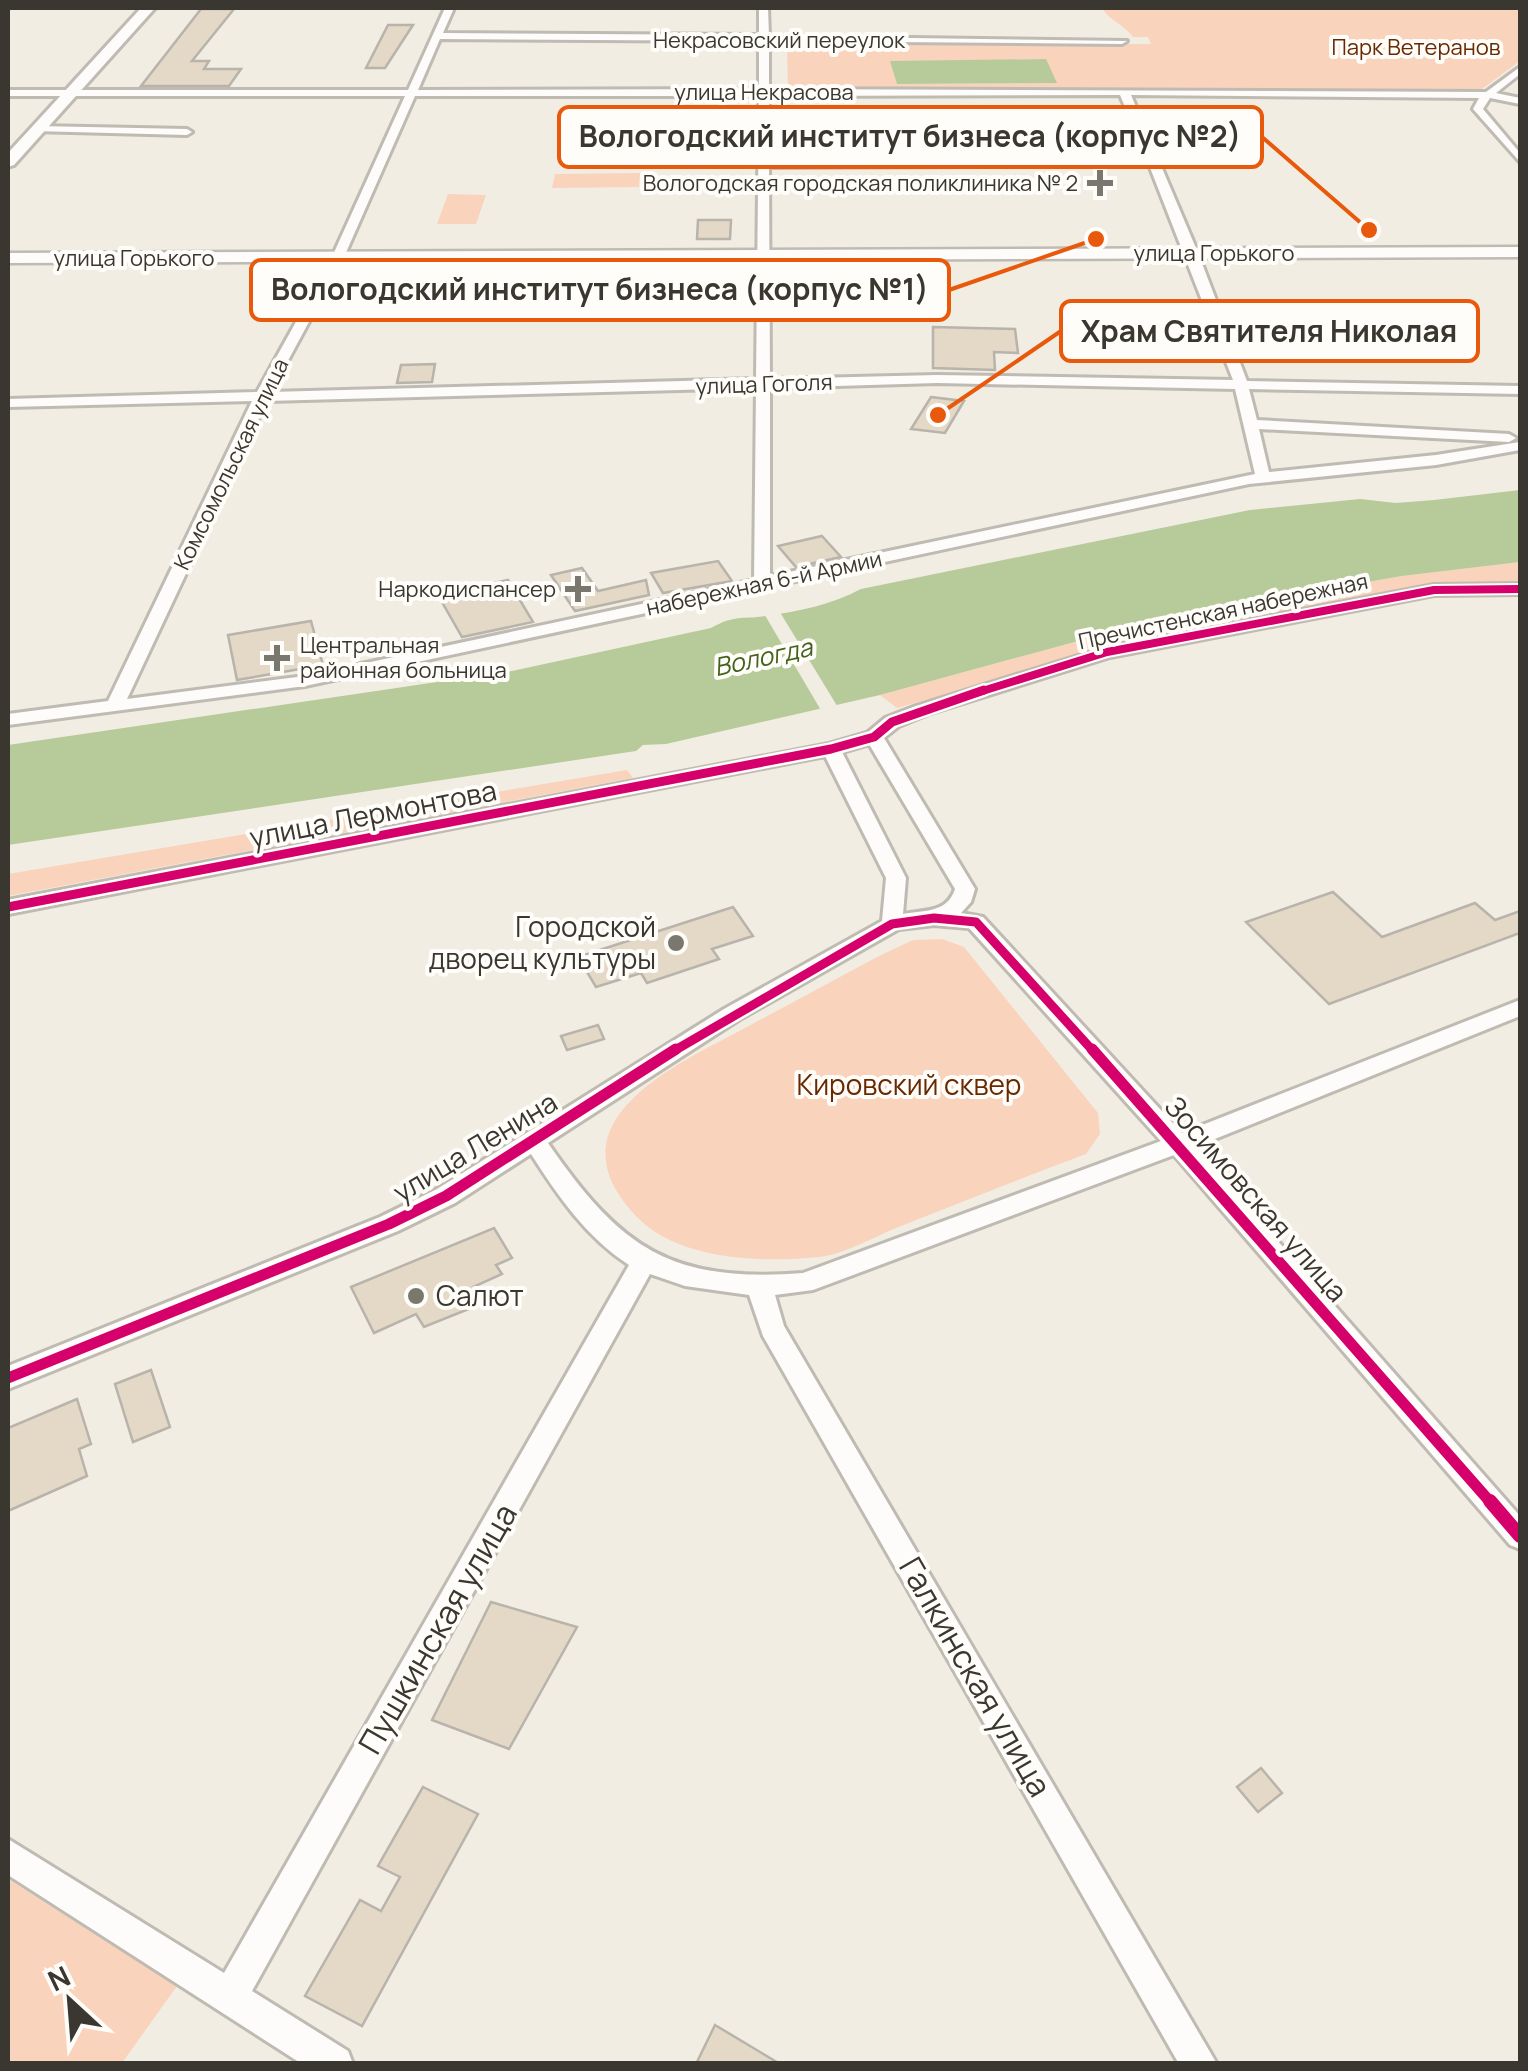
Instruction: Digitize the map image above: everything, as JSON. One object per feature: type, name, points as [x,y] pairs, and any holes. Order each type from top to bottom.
[{"type":"main road","points":[[8,162],[148,8]]},
{"type":"street","name":"Комсомольская улица","points":[[115,704],[261,398],[338,257],[449,8]]},
{"type":"street","points":[[762,584],[764,8]]},
{"type":"street","name":"Некрасовский переулок","points":[[437,36],[1122,41]]},
{"type":"street","points":[[1520,70],[1488,95],[1478,109],[1520,158]]},
{"type":"street","name":"улица Некрасова","points":[[8,93],[1124,92],[1488,95],[1520,101]]},
{"type":"street","points":[[1124,92],[1192,253],[1240,382],[1263,477]]},
{"type":"street","points":[[37,129],[187,132]]},
{"type":"street","points":[[764,164],[1154,162]]},
{"type":"street","name":"улица Горького","points":[[8,258],[1520,252]]},
{"type":"street","name":"улица Гоголя","points":[[8,403],[936,379],[1520,390]]},
{"type":"street","name":"набережная 6-й Армии","points":[[1248,424],[1520,442]]},
{"type":"street","name":"набережная 6-й Армии","points":[[8,720],[305,681],[1263,477],[1436,460],[1520,442]]},
{"type":"street","name":"Пречистенская набережная","points":[[830,748],[874,738],[892,722],[922,710],[1107,652],[1434,590],[1520,589]]},
{"type":"street","points":[[874,738],[965,889],[961,902],[943,916]]},
{"type":"street","points":[[830,748],[896,878],[892,924]]},
{"type":"street","name":"улица Лермонтова","points":[[8,907],[830,748]]},
{"type":"street","name":"улица Ленина","points":[[8,1378],[389,1224],[446,1196],[732,1014],[892,924],[917,917],[943,916]]},
{"type":"street","name":"Зосимовская улица","points":[[943,916],[976,922],[1178,1144],[1520,1536]]},
{"type":"street","name":"улица Ленина","points":[[534,1140],[589,1216],[625,1250],[644,1260],[760,1288],[830,1276],[1520,1008]]},
{"type":"street","name":"Пушкинская улица","points":[[230,1996],[644,1260]]},
{"type":"street","name":"Галкинская улица","points":[[760,1288],[772,1328],[1199,2064]]},
{"type":"street","points":[[8,1856],[335,2064]]},
{"type":"green space","name":"Парк Ветеранов","points":[[1102,8],[1520,8],[1520,61],[1482,89],[788,90],[787,44],[1151,44],[1148,37],[1133,37]],"holes":[[[1045,59],[1056,83],[897,84],[891,62]]]},
{"type":"green space","points":[[640,173],[639,187],[552,188],[555,174]]},
{"type":"green space","points":[[448,194],[486,195],[476,224],[437,224]]},
{"type":"green space","points":[[1520,562],[1520,584],[1430,587],[1190,630],[1104,649],[897,708],[880,695],[1166,617],[1402,576]]},
{"type":"green space","points":[[627,770],[633,778],[8,896],[8,874]]},
{"type":"green space","name":"Кировский сквер","points":[[942,939],[964,947],[1098,1113],[1100,1134],[1086,1154],[828,1256],[772,1259],[722,1255],[676,1243],[638,1218],[613,1184],[606,1154],[612,1126],[630,1102],[685,1060],[879,956],[913,940]]},
{"type":"green space","points":[[8,1879],[177,1986],[122,2063],[8,2063]]},
{"type":"water","points":[[1046,59],[1057,83],[897,84],[890,61]]},
{"type":"water","name":"Вологда","points":[[1520,490],[1520,562],[1402,576],[1166,617],[880,695],[666,744],[643,745],[636,751],[8,845],[8,745],[512,671],[711,628],[733,619],[803,609],[861,589],[1250,510],[1360,499],[1396,503]]},
{"type":"pier","points":[[778,609],[839,709],[822,712],[763,612]]},
{"type":"building","points":[[201,9],[234,9],[192,61],[209,61],[204,69],[241,69],[229,86],[141,86]]},
{"type":"building","points":[[388,25],[413,25],[385,68],[366,68]]},
{"type":"building","points":[[698,220],[731,220],[730,239],[697,239]]},
{"type":"building","points":[[933,327],[1015,329],[1018,353],[994,352],[995,370],[933,368]]},
{"type":"building","points":[[435,364],[432,382],[397,383],[401,365]]},
{"type":"building","points":[[931,397],[964,401],[945,433],[911,429]]},
{"type":"building","points":[[822,536],[841,557],[796,567],[778,546]]},
{"type":"building","points":[[718,561],[732,581],[663,593],[651,573]]},
{"type":"building","name":"Наркодиспансер","points":[[582,568],[598,591],[646,580],[649,595],[575,611],[551,575]]},
{"type":"building","points":[[508,580],[533,622],[462,637],[438,595]]},
{"type":"building","name":"Центральная районная больница","points":[[311,621],[323,665],[237,680],[228,635]]},
{"type":"building","points":[[1333,892],[1382,937],[1475,903],[1495,920],[1520,911],[1520,933],[1329,1004],[1246,922]]},
{"type":"building","name":"Городской дворец культуры","points":[[733,907],[753,936],[712,949],[719,959],[647,983],[641,973],[596,987],[578,957]]},
{"type":"building","points":[[598,1025],[604,1039],[567,1050],[561,1036]]},
{"type":"building","name":"Салют","points":[[494,1228],[512,1258],[496,1265],[502,1274],[473,1287],[481,1304],[424,1327],[416,1314],[374,1333],[351,1287]]},
{"type":"building","points":[[151,1370],[170,1427],[133,1442],[115,1384]]},
{"type":"building","points":[[77,1399],[91,1444],[79,1449],[87,1476],[8,1511],[8,1428]]},
{"type":"building","points":[[491,1602],[577,1627],[509,1749],[432,1720]]},
{"type":"building","points":[[1261,1768],[1282,1793],[1258,1812],[1237,1787]]},
{"type":"building","points":[[423,1787],[478,1814],[362,2026],[305,1996],[360,1900],[381,1911],[400,1877],[378,1866]]},
{"type":"building","points":[[715,2025],[780,2064],[696,2064]]},
{"type":"cycle path","points":[[8,907],[831,749],[874,737],[892,722],[922,710],[1107,652],[1434,590],[1520,589]]},
{"type":"cycle path","points":[[8,1378],[389,1224],[446,1196],[732,1014],[892,924],[924,918],[954,919],[976,922],[1178,1144],[1520,1536]]},
{"type":"place","name":"Вологодская городская поликлиника № 2","points":[[1100,183]]},
{"type":"place","name":"Вологодский институт бизнеса (корпус №2)","points":[[1369,230]]},
{"type":"place","name":"Вологодский институт бизнеса (корпус №1)","points":[[1096,239]]},
{"type":"place","name":"Храм Святителя Николая","points":[[938,415]]},
{"type":"place","name":"Наркодиспансер","points":[[578,589]]},
{"type":"place","name":"Центральная районная больница","points":[[277,658]]},
{"type":"place","name":"Городской дворец культуры","points":[[676,943]]},
{"type":"place","name":"Салют","points":[[416,1296]]}]
